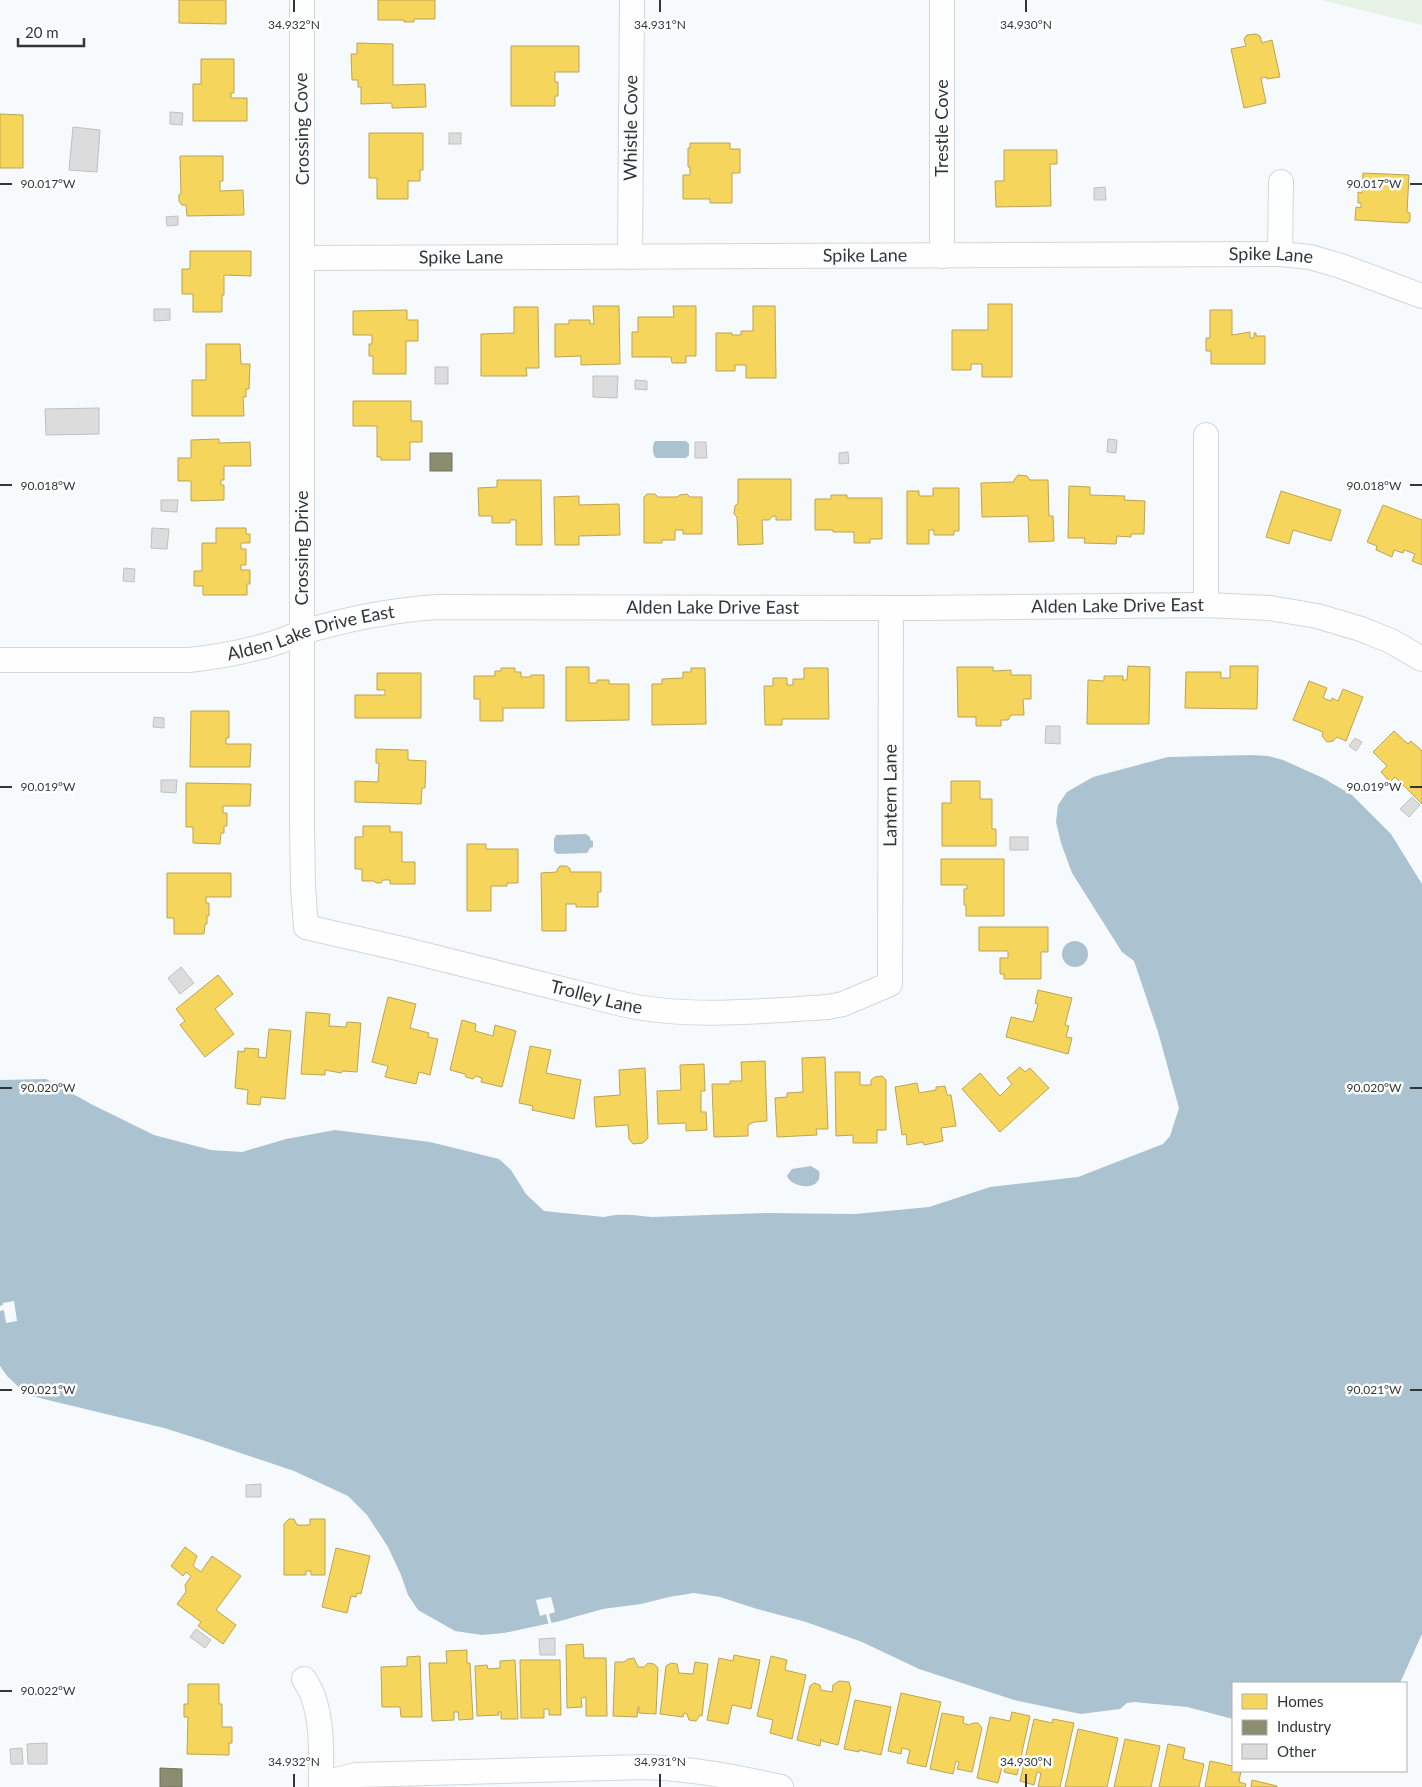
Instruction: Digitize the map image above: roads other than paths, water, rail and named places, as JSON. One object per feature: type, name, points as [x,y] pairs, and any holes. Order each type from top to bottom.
[{"type":"street","name":"Crossing Cove","points":[[302,0],[303,258]]},
{"type":"street","name":"Whistle Cove","points":[[630,257],[632,0]]},
{"type":"street","name":"Trestle Cove","points":[[942,0],[942,256]]},
{"type":"street","points":[[1280,254],[1281,182]]},
{"type":"street","name":"Spike Lane","points":[[303,258],[1280,254],[1310,257],[1341,266],[1422,296]]},
{"type":"street","name":"Crossing Drive","points":[[303,258],[303,887],[306,927]]},
{"type":"street","points":[[1206,435],[1206,605]]},
{"type":"street","name":"Alden Lake Drive East","points":[[0,660],[188,660],[245,650],[302,633],[389,612],[438,607],[890,608],[1206,605],[1270,608],[1326,618],[1379,636],[1422,659]]},
{"type":"street","name":"Lantern Lane","points":[[890,608],[890,984]]},
{"type":"street","name":"Trolley Lane","points":[[306,927],[402,948],[642,1009],[721,1012],[828,1007],[843,1004],[890,984]]},
{"type":"street","points":[[304,1678],[313,1695],[317,1710],[320,1731],[321,1787]]},
{"type":"street","points":[[326,1787],[337,1780],[356,1775],[620,1777],[666,1768],[710,1772],[781,1787]]},
{"type":"water","points":[[655,441],[686,441],[689,444],[689,455],[686,458],[656,458],[653,450]]},
{"type":"water","points":[[1268,756],[1283,760],[1323,778],[1352,795],[1391,834],[1422,884],[1422,1634],[1400,1682],[1232,1682],[1232,1719],[1187,1707],[1134,1702],[1127,1703],[1120,1709],[1081,1714],[1014,1700],[919,1669],[862,1642],[806,1622],[720,1597],[694,1593],[641,1604],[603,1609],[560,1621],[504,1633],[482,1635],[455,1631],[418,1610],[408,1595],[388,1547],[367,1515],[348,1496],[294,1471],[164,1428],[27,1395],[7,1376],[0,1366],[0,1080],[46,1079],[154,1135],[211,1150],[242,1152],[286,1139],[335,1130],[430,1142],[499,1159],[511,1170],[526,1194],[544,1211],[604,1217],[622,1215],[652,1217],[766,1213],[855,1214],[929,1207],[990,1187],[1078,1177],[1163,1144],[1170,1136],[1179,1108],[1158,1032],[1134,961],[1122,952],[1072,873],[1061,843],[1056,822],[1058,805],[1067,792],[1093,777],[1168,757]]},
{"type":"water","points":[[586,834],[593,841],[593,847],[587,853],[557,854],[554,851],[556,835]]},
{"type":"water","points":[[1075,941],[1084,945],[1088,954],[1084,963],[1075,967],[1066,963],[1062,954],[1066,945]]},
{"type":"water","points":[[811,1166],[819,1171],[819,1178],[813,1185],[801,1186],[795,1184],[787,1176],[792,1169]]}]
